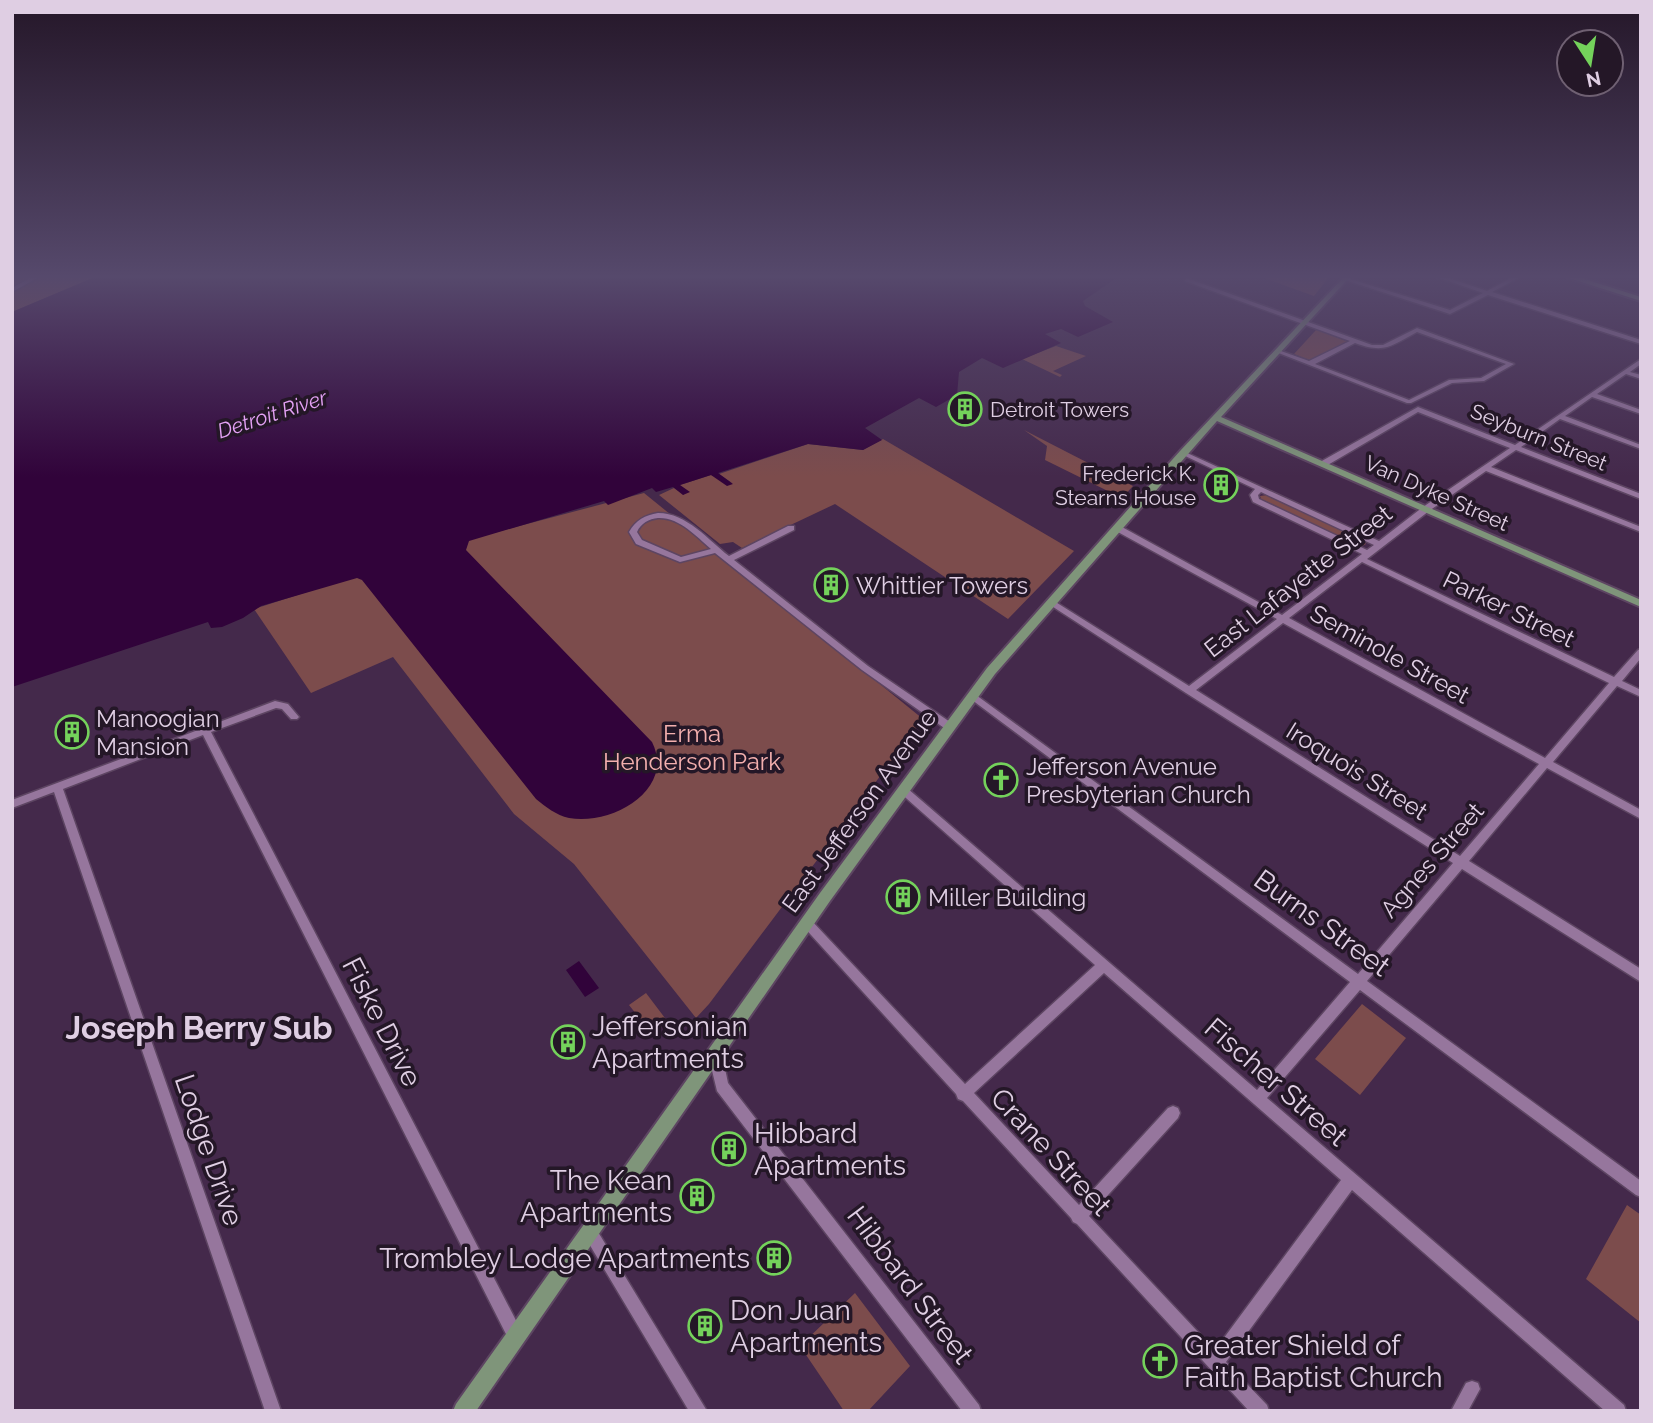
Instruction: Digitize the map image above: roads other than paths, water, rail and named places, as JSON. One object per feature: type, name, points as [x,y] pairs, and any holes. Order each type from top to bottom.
[{"type":"main road","name":"East Jefferson Avenue","points":[[463,1411],[807,924],[973,696],[1183,453],[1287,343]]},
{"type":"main road","name":"Van Dyke Street","points":[[1217,418],[1641,604]]},
{"type":"street","points":[[1310,364],[1350,343]]},
{"type":"street","points":[[1363,343],[1379,348],[1389,343]]},
{"type":"street","points":[[1279,352],[1409,402],[1451,381],[1482,380],[1511,364],[1454,343]]},
{"type":"street","name":"East Lafayette Street","points":[[1189,691],[1426,509],[1641,361]]},
{"type":"street","points":[[1625,372],[1641,377]]},
{"type":"street","points":[[1592,395],[1641,412]]},
{"type":"street","name":"Seyburn Street","points":[[1323,464],[1416,409],[1641,497]]},
{"type":"street","points":[[1560,417],[1641,447]]},
{"type":"street","name":"Parker Street","points":[[1183,453],[1379,544]]},
{"type":"street","points":[[1486,468],[1641,530]]},
{"type":"street","name":"Parker Street","points":[[1260,489],[1254,495],[1256,500],[1641,694]]},
{"type":"street","points":[[717,550],[680,560],[639,542],[633,532],[637,525],[646,519],[667,515],[717,550],[902,695],[950,727]]},
{"type":"street","points":[[728,560],[790,528]]},
{"type":"street","name":"Seminole Street","points":[[1119,529],[1641,815]]},
{"type":"street","name":"Iroquois Street","points":[[1051,603],[1641,976]]},
{"type":"street","name":"Agnes Street","points":[[1258,1099],[1641,652]]},
{"type":"street","name":"Burns Street","points":[[973,696],[1641,1190]]},
{"type":"street","points":[[12,804],[275,704],[285,706],[294,718]]},
{"type":"street","name":"Fiske Drive","points":[[205,730],[516,1336]]},
{"type":"street","name":"Lodge Drive","points":[[57,787],[273,1411]]},
{"type":"street","name":"Fischer Street","points":[[903,791],[1618,1411]]},
{"type":"street","name":"Crane Street","points":[[807,924],[1261,1411]]},
{"type":"street","points":[[963,1094],[1104,965]]},
{"type":"street","name":"Hibbard Street","points":[[715,1053],[722,1086],[973,1411]]},
{"type":"street","points":[[1078,1217],[1173,1113]]},
{"type":"street","points":[[1216,1362],[1351,1179]]},
{"type":"street","points":[[590,1232],[699,1411]]},
{"type":"street","points":[[1459,1411],[1472,1388]]},
{"type":"water","name":"Detroit River","points":[[12,343],[1060,343],[1003,368],[982,358],[959,372],[957,395],[936,407],[919,398],[865,428],[882,440],[863,450],[808,444],[718,473],[733,484],[727,486],[711,475],[680,485],[690,492],[683,495],[673,487],[656,492],[652,488],[608,505],[604,501],[469,541],[466,550],[652,742],[657,759],[655,775],[647,789],[635,801],[603,816],[569,818],[547,808],[536,799],[362,580],[357,578],[261,606],[222,627],[211,628],[208,622],[12,687]]},
{"type":"water","points":[[579,961],[599,988],[585,997],[566,970]]},
{"type":"place","name":"Detroit Towers","points":[[965,409]]},
{"type":"place","name":"Frederick K. Stearns House","points":[[1221,485]]},
{"type":"place","name":"Whittier Towers","points":[[831,585]]},
{"type":"place","name":"Manoogian Mansion","points":[[72,732]]},
{"type":"place","name":"Jefferson Avenue Presbyterian Church","points":[[1001,780]]},
{"type":"place","name":"Miller Building","points":[[903,897]]},
{"type":"place","name":"Jeffersonian Apartments","points":[[568,1042]]},
{"type":"place","name":"Hibbard Apartments","points":[[729,1149]]},
{"type":"place","name":"The Kean Apartments","points":[[697,1196]]},
{"type":"place","name":"Trombley Lodge Apartments","points":[[774,1258]]},
{"type":"place","name":"Don Juan Apartments","points":[[705,1326]]},
{"type":"place","name":"Greater Shield of Faith Baptist Church","points":[[1160,1361]]},
{"type":"district","name":"Joseph Berry Sub","points":[[199,1027]]},
{"type":"park label","name":"Erma Henderson Park","points":[[692,747]]}]
